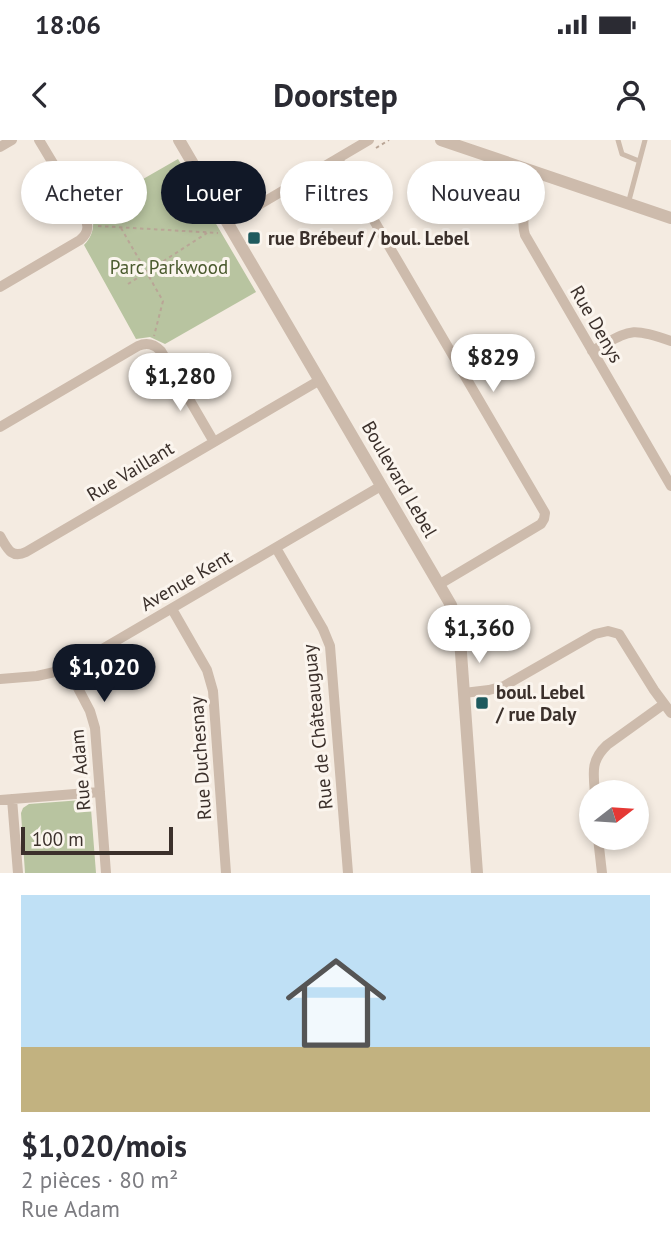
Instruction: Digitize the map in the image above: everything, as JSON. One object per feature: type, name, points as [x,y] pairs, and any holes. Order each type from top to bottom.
[{"type":"street","points":[[0,147],[12,140]]},
{"type":"street","points":[[0,287],[80,240],[87,230],[88,224],[84,215],[40,140]]},
{"type":"street","name":"Boulevard Lebel","points":[[179,140],[224,227],[320,380],[451,605],[457,624],[464,693],[477,873]]},
{"type":"street","points":[[224,227],[369,140]]},
{"type":"street","points":[[441,140],[501,161]]},
{"type":"street","points":[[338,159],[545,513],[541,524],[440,584]]},
{"type":"street","points":[[545,176],[671,218]]},
{"type":"street","name":"Rue Denys","points":[[524,224],[528,240],[671,486]]},
{"type":"street","points":[[592,351],[632,331],[646,332],[671,341]]},
{"type":"street","points":[[0,427],[138,346],[147,344],[156,346],[161,351],[214,442]]},
{"type":"street","name":"Rue Vaillant","points":[[0,536],[9,552],[22,554],[320,380]]},
{"type":"street","name":"Avenue Kent","points":[[0,679],[37,676],[68,669],[381,486]]},
{"type":"street","name":"Rue de Châteauguay","points":[[276,548],[324,629],[330,646],[348,873]]},
{"type":"street","name":"Rue Duchesnay","points":[[172,609],[207,670],[213,691],[226,873]]},
{"type":"street","points":[[464,693],[494,690],[509,684],[595,634],[615,632],[622,638],[668,708],[607,745],[596,759],[595,780]]},
{"type":"street","name":"Rue Adam","points":[[68,669],[93,720],[106,873]]},
{"type":"street","points":[[0,800],[100,792]]},
{"type":"street","points":[[12,799],[18,873]]},
{"type":"street","points":[[599,850],[602,873]]},
{"type":"lane","points":[[618,140],[622,154],[639,161]]},
{"type":"lane","points":[[628,204],[645,140]]},
{"type":"path","points":[[102,226],[218,233],[224,227]]},
{"type":"path","points":[[121,228],[163,301],[153,337]]},
{"type":"path","points":[[128,284],[208,232]]},
{"type":"green space","name":"Parc Parkwood","points":[[161,169],[161,224],[216,224],[256,292],[165,344],[150,337],[136,339],[84,245],[90,237],[93,224],[147,224],[147,177]]},
{"type":"green space","points":[[82,800],[89,802],[91,809],[96,873],[25,873],[21,813],[23,808],[29,804]]},
{"type":"place","name":"rue Brébeuf / boul. Lebel","points":[[254,238]]},
{"type":"place","name":"boul. Lebel / rue Daly","points":[[482,703]]}]
